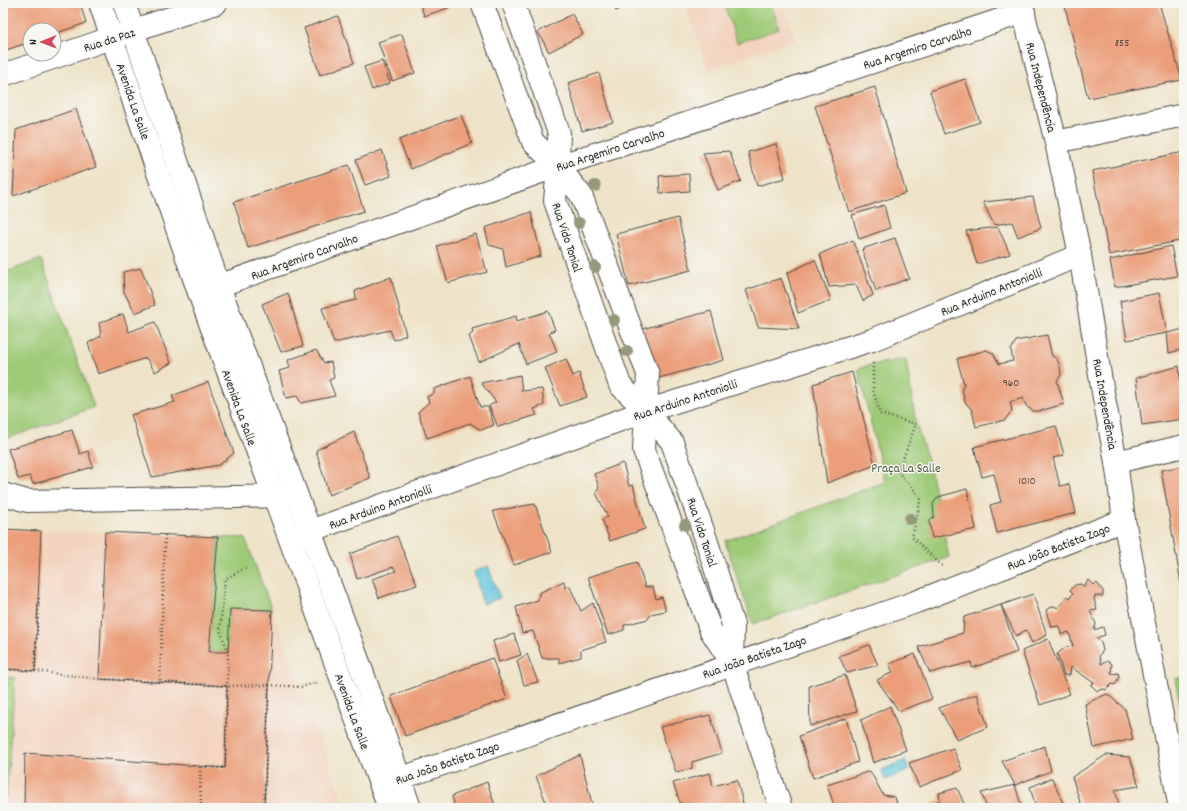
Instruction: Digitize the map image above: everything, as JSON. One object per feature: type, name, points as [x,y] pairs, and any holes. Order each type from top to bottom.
[{"type":"street","name":"Avenida La Salle","points":[[100,3],[234,391],[341,677],[391,781],[410,808]]},
{"type":"street","name":"Avenida La Salle","points":[[124,3],[219,286],[361,668],[391,781],[389,808]]},
{"type":"street","name":"Rua da Paz","points":[[3,75],[216,3]]},
{"type":"street","name":"Rua Vido Tonial","points":[[482,3],[533,142],[558,166],[581,195],[648,374],[644,450],[711,631],[732,664],[781,808]]},
{"type":"street","name":"Rua Vido Tonial","points":[[513,3],[559,133],[555,201],[620,385],[646,411],[672,442],[706,539],[733,625],[732,664]]},
{"type":"street","name":"Rua Independência","points":[[1022,8],[1056,142],[1080,255],[1116,462],[1124,520],[1180,808]]},
{"type":"street","name":"Rua Argemiro Carvalho","points":[[199,293],[558,166],[1022,8]]},
{"type":"street","points":[[500,51],[527,39]]},
{"type":"street","points":[[1056,142],[1184,115]]},
{"type":"street","points":[[162,181],[182,175]]},
{"type":"street","name":"Rua Arduino Antoniolli","points":[[289,539],[646,411],[872,340],[1080,255]]},
{"type":"street","points":[[590,301],[617,291]]},
{"type":"street","points":[[234,391],[255,382]]},
{"type":"street","points":[[1116,462],[1184,446]]},
{"type":"street","points":[[3,494],[27,501],[273,498],[297,496]]},
{"type":"street","points":[[3,512],[27,501]]},
{"type":"street","name":"Rua João Batista Zago","points":[[391,781],[916,602],[1124,520]]},
{"type":"street","points":[[680,548],[706,539]]},
{"type":"street","points":[[341,677],[361,668]]},
{"type":"path","points":[[872,340],[873,390],[880,414],[916,424],[898,472],[921,498],[912,537],[961,584]]},
{"type":"path","points":[[160,682],[165,535]]},
{"type":"path","points":[[201,808],[200,766],[225,768],[228,652],[220,630],[225,579],[245,568]]},
{"type":"path","points":[[35,671],[38,596]]},
{"type":"path","points":[[3,669],[35,671],[99,680],[227,686],[269,685],[301,687],[341,677]]},
{"type":"path","points":[[264,808],[269,685]]},
{"type":"shaded area","points":[[685,3],[782,3],[795,40],[708,70]]},
{"type":"shaded area","points":[[3,529],[245,538],[346,808],[3,807]]},
{"type":"green space","points":[[724,3],[771,3],[779,29],[737,43]]},
{"type":"green space","points":[[41,259],[94,407],[3,440],[3,273]]},
{"type":"green space","name":"Praça La Salle","points":[[906,359],[916,424],[928,460],[949,557],[753,624],[725,541],[885,482],[858,369],[866,366]]},
{"type":"green space","points":[[218,537],[245,538],[272,610],[230,609],[228,652],[209,652]]},
{"type":"green space","points":[[3,677],[15,678],[6,797],[3,797]]},
{"type":"green space","points":[[1184,677],[1184,722],[1175,679]]},
{"type":"water","points":[[488,566],[500,598],[483,604],[474,572]]},
{"type":"water","points":[[905,760],[910,770],[885,780],[882,770]]},
{"type":"building","points":[[3,3],[80,3],[86,23],[62,31],[62,22],[22,22],[22,45],[3,51]]},
{"type":"building","points":[[420,3],[447,3],[448,8],[424,16]]},
{"type":"building","points":[[613,3],[632,3],[616,11]]},
{"type":"building","points":[[1064,3],[1159,3],[1182,80],[1088,98]]},
{"type":"building","points":[[572,14],[583,34],[549,52],[538,32]]},
{"type":"building","points":[[338,16],[354,63],[320,75],[304,28]]},
{"type":"building","points":[[402,34],[415,73],[392,81],[378,42]]},
{"type":"building","points":[[382,61],[390,83],[372,90],[364,67]]},
{"type":"building","points":[[599,73],[613,122],[582,131],[568,83]]},
{"type":"building","points":[[965,79],[980,122],[944,134],[930,91]]},
{"type":"building","points":[[875,87],[906,193],[849,212],[815,106]]},
{"type":"building","points":[[76,109],[96,167],[13,196],[16,130]]},
{"type":"building","points":[[461,115],[472,143],[411,169],[399,140]]},
{"type":"building","points":[[776,144],[785,178],[757,186],[748,152]]},
{"type":"building","points":[[382,150],[391,176],[365,185],[356,160]]},
{"type":"building","points":[[729,151],[741,181],[718,190],[703,153]]},
{"type":"building","points":[[1184,152],[1184,240],[1109,255],[1092,171]]},
{"type":"building","points":[[349,165],[364,211],[248,248],[234,202]]},
{"type":"building","points":[[689,174],[690,191],[660,193],[659,176]]},
{"type":"building","points":[[1033,197],[1041,228],[1018,237],[1012,222],[994,225],[983,202]]},
{"type":"building","points":[[884,205],[890,228],[859,239],[852,215]]},
{"type":"building","points":[[531,212],[541,256],[506,267],[503,249],[489,245],[485,228]]},
{"type":"building","points":[[678,218],[691,270],[629,286],[616,234]]},
{"type":"building","points":[[998,227],[1010,254],[977,264],[966,231]]},
{"type":"building","points":[[476,234],[487,272],[448,283],[437,246]]},
{"type":"building","points":[[895,238],[909,278],[876,291],[862,249]]},
{"type":"building","points":[[853,240],[873,295],[863,301],[856,285],[829,287],[820,254]]},
{"type":"building","points":[[1171,246],[1177,276],[1115,287],[1110,260]]},
{"type":"building","points":[[815,260],[831,300],[798,313],[787,273]]},
{"type":"building","points":[[141,268],[155,305],[135,313],[124,292],[123,272]]},
{"type":"building","points":[[391,277],[406,335],[394,340],[390,330],[334,343],[322,308],[356,300],[355,291]]},
{"type":"building","points":[[781,278],[799,329],[758,327],[746,290]]},
{"type":"building","points":[[288,293],[303,346],[281,352],[262,304]]},
{"type":"building","points":[[1159,293],[1167,333],[1127,340],[1120,301]]},
{"type":"building","points":[[548,311],[555,330],[549,332],[557,352],[526,364],[519,344],[479,362],[469,336],[473,333],[472,329],[516,316],[517,321]]},
{"type":"building","points":[[711,311],[724,360],[652,380],[638,330]]},
{"type":"building","points":[[123,314],[129,332],[155,322],[171,363],[155,372],[146,358],[98,374],[88,343],[101,336],[99,323]]},
{"type":"building","points":[[1184,329],[1184,349],[1169,353],[1167,333]]},
{"type":"building","points":[[1047,335],[1052,356],[1057,359],[1060,367],[1061,375],[1057,381],[1064,404],[1040,411],[1033,411],[1026,406],[1023,398],[1010,402],[1012,410],[1005,420],[976,427],[972,410],[965,402],[962,388],[964,384],[957,359],[986,350],[993,353],[999,364],[1013,361],[1011,350],[1016,341]]},
{"type":"building","points":[[316,350],[324,363],[331,362],[334,378],[329,380],[335,396],[301,403],[297,396],[286,398],[279,371],[290,368],[288,360]]},
{"type":"building","points":[[566,359],[573,376],[579,373],[587,397],[560,406],[545,368]]},
{"type":"building","points":[[1179,366],[1184,419],[1142,425],[1136,378]]},
{"type":"building","points":[[852,372],[875,465],[827,483],[813,384]]},
{"type":"building","points":[[520,375],[522,391],[542,389],[544,405],[534,409],[537,415],[498,427],[489,406],[496,402],[481,383]]},
{"type":"building","points":[[470,376],[480,407],[488,407],[494,425],[481,430],[470,423],[427,438],[418,412],[429,402],[427,397],[434,393],[434,389]]},
{"type":"building","points":[[208,382],[234,453],[219,465],[152,477],[131,415],[175,402],[172,396]]},
{"type":"building","points":[[1056,426],[1064,455],[1053,458],[1060,486],[1069,484],[1076,513],[997,533],[990,505],[1001,502],[994,474],[982,477],[974,447]]},
{"type":"building","points":[[72,430],[80,454],[88,451],[93,467],[33,484],[30,476],[18,479],[8,449]]},
{"type":"building","points":[[354,432],[370,478],[329,495],[316,450]]},
{"type":"building","points":[[623,463],[629,486],[633,485],[645,529],[610,541],[602,519],[608,517],[596,493],[599,487],[594,474]]},
{"type":"building","points":[[1184,466],[1184,583],[1181,583],[1161,470]]},
{"type":"building","points":[[967,489],[976,529],[932,538],[929,520],[934,517],[933,504],[938,497]]},
{"type":"building","points":[[535,504],[552,552],[514,565],[493,511]]},
{"type":"building","points":[[3,529],[41,531],[35,671],[3,669]]},
{"type":"building","points":[[105,532],[218,537],[209,652],[228,652],[230,609],[272,610],[264,808],[24,808],[25,753],[225,768],[227,686],[99,679]]},
{"type":"building","points":[[397,536],[417,585],[379,598],[372,579],[396,571],[393,567],[357,579],[350,554]]},
{"type":"building","points":[[637,562],[645,587],[653,587],[656,599],[662,597],[666,611],[651,614],[648,619],[624,625],[624,630],[608,635],[588,577]]},
{"type":"building","points":[[1088,580],[1093,585],[1097,583],[1103,591],[1103,596],[1095,596],[1094,599],[1097,610],[1090,611],[1096,624],[1094,630],[1103,627],[1105,635],[1096,638],[1101,642],[1103,651],[1099,655],[1101,664],[1108,661],[1112,664],[1111,674],[1118,673],[1119,677],[1115,685],[1112,684],[1106,690],[1103,689],[1097,691],[1091,685],[1094,683],[1071,667],[1070,675],[1064,675],[1057,654],[1066,647],[1073,646],[1069,632],[1061,635],[1059,626],[1051,627],[1046,610],[1054,606],[1058,608],[1067,596],[1070,598],[1073,593],[1070,590],[1075,585],[1080,584],[1084,586]]},
{"type":"building","points":[[564,581],[565,588],[569,585],[581,611],[593,603],[606,642],[581,650],[581,657],[559,663],[559,658],[542,658],[533,631],[522,633],[516,607],[538,600],[539,593]]},
{"type":"building","points":[[1033,594],[1047,635],[1032,643],[1026,630],[1016,636],[1001,605]]},
{"type":"building","points":[[1001,605],[1017,652],[972,668],[971,662],[930,673],[918,647],[963,633],[964,617]]},
{"type":"building","points":[[514,634],[521,655],[499,662],[493,641]]},
{"type":"building","points":[[1048,639],[1070,694],[1040,705],[1022,651]]},
{"type":"building","points":[[869,645],[878,665],[847,673],[839,656]]},
{"type":"building","points":[[527,654],[538,682],[524,685],[517,661]]},
{"type":"building","points":[[915,654],[932,699],[899,711],[877,680],[893,672],[889,664]]},
{"type":"building","points":[[492,658],[507,699],[405,736],[391,696]]},
{"type":"building","points":[[845,675],[857,711],[810,726],[809,686]]},
{"type":"building","points":[[977,694],[988,727],[957,740],[939,708]]},
{"type":"building","points":[[1107,694],[1125,709],[1133,739],[1094,748],[1085,704]]},
{"type":"building","points":[[890,706],[906,750],[873,763],[861,720]]},
{"type":"building","points":[[710,715],[722,753],[692,762],[692,769],[676,772],[660,727]]},
{"type":"building","points":[[846,718],[858,762],[813,778],[799,736]]},
{"type":"building","points":[[1045,746],[1051,771],[1015,785],[1002,761]]},
{"type":"building","points":[[953,748],[962,770],[919,787],[909,763]]},
{"type":"building","points":[[580,755],[593,808],[548,808],[536,776]]},
{"type":"building","points":[[1106,755],[1130,757],[1139,786],[1115,790],[1119,805],[1106,808],[1082,808],[1072,777]]},
{"type":"building","points":[[870,771],[883,795],[895,797],[898,808],[835,808],[827,785]]},
{"type":"building","points":[[710,773],[713,786],[737,780],[744,808],[682,808],[673,783]]},
{"type":"building","points":[[1052,778],[1065,808],[1036,808],[1030,787]]},
{"type":"building","points":[[487,782],[496,808],[455,808],[452,796]]},
{"type":"building","points":[[1015,785],[1022,808],[987,808],[981,793]]},
{"type":"building","points":[[957,788],[966,808],[925,808],[940,800],[939,793]]}]
